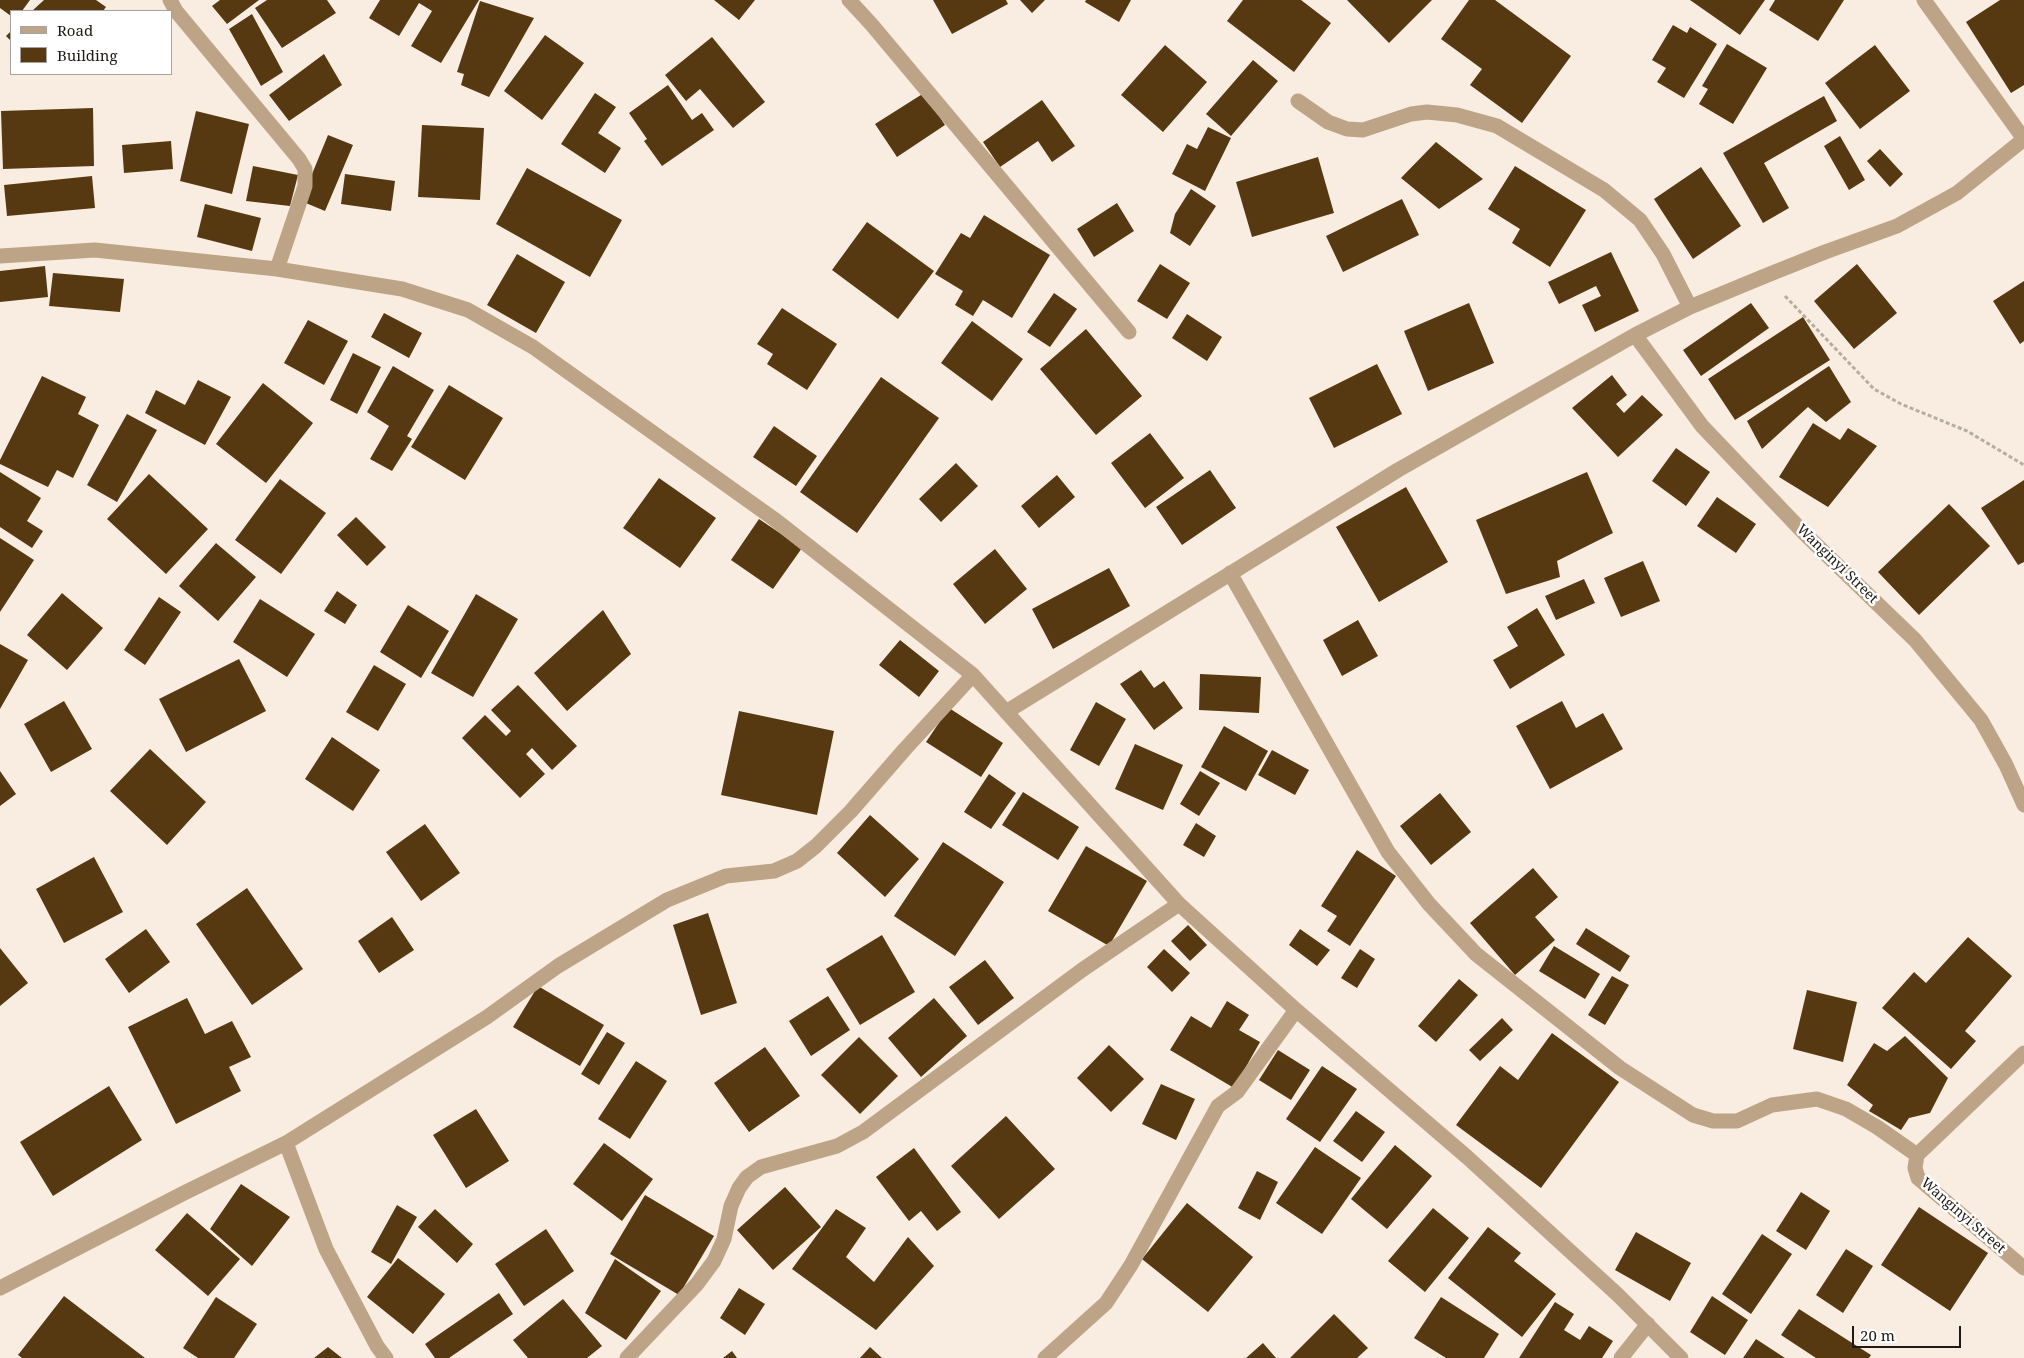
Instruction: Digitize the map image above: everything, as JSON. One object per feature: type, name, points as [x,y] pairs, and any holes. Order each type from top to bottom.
[{"type":"street","points":[[170,0],[176,11],[299,159],[305,169],[305,186],[277,269]]},
{"type":"street","points":[[849,0],[1129,332]]},
{"type":"street","points":[[1006,712],[1398,470],[1635,334],[1690,307],[1765,276],[1897,226],[1957,193],[2024,139],[1924,0]]},
{"type":"street","points":[[1298,100],[1328,122],[1347,129],[1363,130],[1411,114],[1428,112],[1457,115],[1497,126],[1604,190],[1640,220],[1663,254],[1690,307]]},
{"type":"street","points":[[0,256],[95,250],[277,269],[402,289],[468,310],[533,347],[774,519],[973,675],[1179,904],[1296,1010],[1467,1157],[1618,1295],[1681,1358]]},
{"type":"street","name":"Wanginyi Street","points":[[1635,334],[1702,426],[1806,534],[1915,640],[1981,720],[2006,765],[2024,805]]},
{"type":"street","points":[[1230,574],[1388,852],[1429,904],[1476,954],[1620,1068],[1693,1115],[1713,1121],[1737,1121],[1772,1105],[1817,1099],[1846,1109],[1877,1127],[1917,1155],[2024,1053]]},
{"type":"street","points":[[0,1288],[184,1193],[286,1143],[487,1017],[558,966],[667,900],[726,876],[774,871],[798,861],[851,811],[904,749],[973,675]]},
{"type":"street","points":[[627,1358],[697,1284],[714,1261],[724,1239],[731,1206],[739,1188],[747,1177],[761,1167],[837,1146],[863,1132],[1082,970],[1179,904]]},
{"type":"street","points":[[1045,1358],[1106,1303],[1132,1265],[1218,1106],[1237,1092],[1296,1010]]},
{"type":"street","points":[[286,1143],[326,1249],[377,1346],[386,1358]]},
{"type":"street","name":"Wanginyi Street","points":[[1917,1155],[1915,1168],[1918,1178],[2023,1266]]},
{"type":"street","points":[[1622,1358],[1648,1324]]},
{"type":"path","points":[[1765,276],[1874,389],[1901,404],[1968,431],[2024,465]]},
{"type":"building","points":[[0,0],[30,0],[23,10],[10,10],[10,15],[0,8]]},
{"type":"building","points":[[44,0],[96,0],[106,7],[104,10],[33,10]]},
{"type":"building","points":[[220,0],[259,0],[227,24],[212,6]]},
{"type":"building","points":[[267,0],[327,0],[336,13],[282,48],[255,8]]},
{"type":"building","points":[[380,0],[479,0],[441,63],[411,46],[432,11],[419,3],[399,36],[369,18]]},
{"type":"building","points":[[714,0],[755,0],[739,20]]},
{"type":"building","points":[[933,0],[1006,0],[1008,4],[952,34]]},
{"type":"building","points":[[1020,0],[1045,0],[1032,13]]},
{"type":"building","points":[[1086,0],[1131,0],[1119,22],[1085,2]]},
{"type":"building","points":[[1243,0],[1301,0],[1331,23],[1294,72],[1227,21]]},
{"type":"building","points":[[1347,0],[1432,0],[1389,43]]},
{"type":"building","points":[[1469,0],[1495,0],[1571,56],[1522,123],[1470,85],[1482,69],[1441,39]]},
{"type":"building","points":[[1690,0],[1765,0],[1740,35]]},
{"type":"building","points":[[1775,0],[1844,0],[1818,41],[1769,10]]},
{"type":"building","points":[[2000,0],[2024,0],[2024,85],[2011,93],[1966,22]]},
{"type":"building","points":[[480,1],[534,18],[489,97],[461,85],[464,74],[457,72]]},
{"type":"building","points":[[252,14],[283,72],[261,86],[229,29]]},
{"type":"building","points":[[1673,25],[1687,33],[1690,27],[1717,44],[1684,98],[1657,82],[1666,68],[1652,60]]},
{"type":"building","points":[[10,32],[10,40],[6,36]]},
{"type":"building","points":[[545,35],[584,63],[542,120],[504,91]]},
{"type":"building","points":[[712,37],[765,102],[733,128],[700,89],[686,101],[665,75]]},
{"type":"building","points":[[1727,44],[1767,68],[1733,124],[1699,104],[1708,89],[1702,86]]},
{"type":"building","points":[[1165,45],[1207,82],[1163,132],[1121,95]]},
{"type":"building","points":[[1875,45],[1910,91],[1860,129],[1825,83]]},
{"type":"building","points":[[324,54],[342,85],[289,121],[269,95]]},
{"type":"building","points":[[1253,60],[1278,81],[1231,136],[1206,114]]},
{"type":"building","points":[[668,85],[692,120],[702,113],[714,130],[662,166],[644,141],[647,139],[629,113]]},
{"type":"building","points":[[595,93],[616,107],[598,133],[621,148],[605,173],[561,144]]},
{"type":"building","points":[[924,93],[945,125],[897,157],[875,124]]},
{"type":"building","points":[[1824,96],[1837,121],[1764,163],[1789,208],[1763,223],[1723,153]]},
{"type":"building","points":[[1042,100],[1075,146],[1052,162],[1038,141],[1000,167],[983,142]]},
{"type":"building","points":[[93,108],[94,166],[3,169],[1,111]]},
{"type":"building","points":[[196,111],[249,124],[232,194],[180,181]]},
{"type":"building","points":[[422,125],[484,128],[480,200],[418,197]]},
{"type":"building","points":[[1208,127],[1231,138],[1205,191],[1172,174],[1187,144],[1197,149]]},
{"type":"building","points":[[328,135],[353,145],[325,211],[301,201]]},
{"type":"building","points":[[1840,136],[1865,180],[1849,190],[1824,146]]},
{"type":"building","points":[[171,141],[173,169],[124,173],[122,145]]},
{"type":"building","points":[[1436,142],[1483,179],[1439,209],[1401,178]]},
{"type":"building","points":[[1880,149],[1903,174],[1890,187],[1867,161]]},
{"type":"building","points":[[1318,157],[1334,213],[1252,237],[1236,182]]},
{"type":"building","points":[[253,166],[298,175],[290,206],[246,201]]},
{"type":"building","points":[[1515,166],[1586,210],[1550,267],[1512,243],[1520,229],[1488,209]]},
{"type":"building","points":[[1701,167],[1741,226],[1693,259],[1654,199]]},
{"type":"building","points":[[527,168],[622,220],[590,277],[496,224]]},
{"type":"building","points":[[345,174],[395,181],[391,211],[341,204]]},
{"type":"building","points":[[92,176],[95,208],[7,216],[4,185]]},
{"type":"building","points":[[1191,189],[1216,206],[1190,246],[1170,233],[1175,214]]},
{"type":"building","points":[[1402,199],[1419,235],[1343,272],[1326,236]]},
{"type":"building","points":[[1117,203],[1134,231],[1094,257],[1077,229]]},
{"type":"building","points":[[205,204],[261,218],[252,251],[197,237]]},
{"type":"building","points":[[984,215],[1050,255],[1012,318],[983,300],[973,316],[955,305],[963,291],[935,274],[961,233],[970,238]]},
{"type":"building","points":[[867,222],[934,271],[898,319],[832,270]]},
{"type":"building","points":[[1611,252],[1639,311],[1595,332],[1582,305],[1601,296],[1596,286],[1559,304],[1548,282]]},
{"type":"building","points":[[517,254],[565,282],[536,333],[487,305]]},
{"type":"building","points":[[1160,264],[1190,283],[1167,319],[1137,301]]},
{"type":"building","points":[[1857,264],[1897,313],[1854,349],[1814,301]]},
{"type":"building","points":[[45,266],[48,297],[0,302],[0,271]]},
{"type":"building","points":[[53,273],[124,279],[120,312],[49,306]]},
{"type":"building","points":[[2024,281],[2024,341],[2020,344],[1993,301]]},
{"type":"building","points":[[1054,293],[1077,309],[1050,347],[1027,332]]},
{"type":"building","points":[[1469,303],[1494,363],[1428,391],[1404,331]]},
{"type":"building","points":[[1751,303],[1769,328],[1701,376],[1683,350]]},
{"type":"building","points":[[782,308],[837,344],[807,390],[767,364],[773,354],[757,344]]},
{"type":"building","points":[[384,313],[422,333],[409,358],[371,337]]},
{"type":"building","points":[[1187,314],[1222,337],[1207,361],[1172,338]]},
{"type":"building","points":[[1803,317],[1830,360],[1735,420],[1708,379]]},
{"type":"building","points":[[308,320],[348,341],[324,385],[284,363]]},
{"type":"building","points":[[972,321],[1023,359],[992,401],[941,363]]},
{"type":"building","points":[[1086,329],[1142,396],[1096,435],[1040,369]]},
{"type":"building","points":[[353,353],[381,367],[357,414],[330,400]]},
{"type":"building","points":[[1377,364],[1402,414],[1334,448],[1309,398]]},
{"type":"building","points":[[393,366],[434,390],[407,436],[412,439],[392,471],[370,459],[389,426],[367,412]]},
{"type":"building","points":[[1829,366],[1851,402],[1826,422],[1808,407],[1762,449],[1747,421]]},
{"type":"building","points":[[1612,375],[1627,395],[1616,404],[1624,413],[1642,395],[1663,415],[1618,457],[1572,408]]},
{"type":"building","points":[[42,376],[86,397],[78,414],[99,425],[73,478],[57,470],[48,487],[0,464],[0,460]]},
{"type":"building","points":[[881,377],[939,418],[857,533],[800,492]]},
{"type":"building","points":[[198,380],[231,397],[205,445],[145,413],[156,390],[185,405]]},
{"type":"building","points":[[263,383],[313,423],[266,483],[216,444]]},
{"type":"building","points":[[449,385],[503,418],[465,480],[411,447]]},
{"type":"building","points":[[127,414],[157,430],[117,502],[87,485]]},
{"type":"building","points":[[1813,423],[1840,440],[1848,428],[1877,446],[1828,507],[1779,477]]},
{"type":"building","points":[[774,426],[817,456],[796,486],[753,457]]},
{"type":"building","points":[[1150,433],[1184,478],[1145,508],[1111,463]]},
{"type":"building","points":[[1676,448],[1710,472],[1686,506],[1652,481]]},
{"type":"building","points":[[956,463],[978,486],[941,522],[919,499]]},
{"type":"building","points":[[1210,470],[1236,508],[1182,545],[1156,507]]},
{"type":"building","points":[[0,472],[41,498],[27,521],[43,531],[32,548],[0,527]]},
{"type":"building","points":[[1587,472],[1613,533],[1557,561],[1560,577],[1506,594],[1476,520]]},
{"type":"building","points":[[149,474],[208,529],[166,574],[107,519]]},
{"type":"building","points":[[1057,475],[1075,497],[1039,528],[1021,506]]},
{"type":"building","points":[[659,478],[716,518],[680,568],[623,528]]},
{"type":"building","points":[[280,479],[326,513],[281,574],[235,540]]},
{"type":"building","points":[[2024,480],[2024,562],[2018,565],[1981,508]]},
{"type":"building","points":[[1406,487],[1448,562],[1379,602],[1336,527]]},
{"type":"building","points":[[1717,497],[1756,524],[1736,553],[1697,526]]},
{"type":"building","points":[[1949,504],[1990,546],[1919,615],[1878,572]]},
{"type":"building","points":[[356,517],[386,547],[367,566],[337,535]]},
{"type":"building","points":[[759,519],[802,548],[773,589],[731,560]]},
{"type":"building","points":[[0,538],[34,560],[0,612]]},
{"type":"building","points":[[216,543],[256,577],[218,621],[179,586]]},
{"type":"building","points":[[995,549],[1027,589],[985,624],[953,584]]},
{"type":"building","points":[[1643,561],[1660,601],[1621,617],[1604,578]]},
{"type":"building","points":[[1109,568],[1130,606],[1053,649],[1032,609]]},
{"type":"building","points":[[1584,579],[1595,603],[1556,620],[1545,596]]},
{"type":"building","points":[[337,591],[357,605],[345,624],[324,611]]},
{"type":"building","points":[[62,593],[103,628],[67,670],[27,635]]},
{"type":"building","points":[[476,594],[518,619],[473,697],[431,673]]},
{"type":"building","points":[[159,597],[181,612],[145,665],[124,650]]},
{"type":"building","points":[[260,599],[315,634],[287,677],[233,642]]},
{"type":"building","points":[[408,605],[449,631],[421,678],[380,652]]},
{"type":"building","points":[[1537,608],[1565,655],[1510,689],[1493,660],[1518,646],[1507,627]]},
{"type":"building","points":[[603,610],[631,654],[567,711],[534,673]]},
{"type":"building","points":[[1358,620],[1378,656],[1342,676],[1323,640]]},
{"type":"building","points":[[900,640],[939,671],[919,697],[879,665]]},
{"type":"building","points":[[0,644],[28,660],[0,709]]},
{"type":"building","points":[[239,659],[266,711],[186,752],[159,699]]},
{"type":"building","points":[[374,665],[406,684],[378,731],[346,712]]},
{"type":"building","points":[[1141,670],[1154,688],[1164,681],[1183,708],[1154,730],[1120,684]]},
{"type":"building","points":[[1200,674],[1261,677],[1259,713],[1199,710]]},
{"type":"building","points":[[518,685],[577,746],[552,770],[532,748],[526,754],[545,774],[520,798],[462,738],[485,715],[506,736],[511,731],[491,710]]},
{"type":"building","points":[[64,701],[92,749],[51,772],[24,724]]},
{"type":"building","points":[[1562,701],[1576,728],[1603,713],[1623,749],[1550,789],[1516,726]]},
{"type":"building","points":[[1096,702],[1126,719],[1099,766],[1070,750]]},
{"type":"building","points":[[949,708],[1003,743],[981,777],[926,742]]},
{"type":"building","points":[[739,711],[834,731],[817,815],[721,795]]},
{"type":"building","points":[[1224,726],[1268,751],[1246,791],[1201,767]]},
{"type":"building","points":[[332,737],[380,770],[353,811],[305,779]]},
{"type":"building","points":[[1135,744],[1183,765],[1163,810],[1115,789]]},
{"type":"building","points":[[150,749],[206,802],[167,845],[110,791]]},
{"type":"building","points":[[1272,750],[1309,770],[1295,795],[1258,775]]},
{"type":"building","points":[[0,771],[16,794],[0,806]]},
{"type":"building","points":[[1200,771],[1220,783],[1199,816],[1180,804]]},
{"type":"building","points":[[989,774],[1016,793],[991,829],[964,812]]},
{"type":"building","points":[[1023,792],[1079,827],[1058,860],[1002,825]]},
{"type":"building","points":[[1440,793],[1471,832],[1431,865],[1400,826]]},
{"type":"building","points":[[870,815],[919,859],[885,897],[837,853]]},
{"type":"building","points":[[1196,823],[1216,836],[1204,857],[1183,845]]},
{"type":"building","points":[[425,824],[460,873],[421,901],[386,852]]},
{"type":"building","points":[[943,842],[1004,882],[955,956],[894,916]]},
{"type":"building","points":[[1086,846],[1147,881],[1109,946],[1048,911]]},
{"type":"building","points":[[1357,850],[1396,876],[1350,946],[1327,931],[1337,916],[1321,906]]},
{"type":"building","points":[[94,857],[123,912],[64,943],[36,889]]},
{"type":"building","points":[[1533,868],[1558,897],[1535,917],[1555,940],[1515,975],[1470,923]]},
{"type":"building","points":[[247,888],[303,969],[252,1005],[196,924]]},
{"type":"building","points":[[708,913],[737,1003],[701,1015],[673,925]]},
{"type":"building","points":[[392,917],[414,950],[379,973],[358,941]]},
{"type":"building","points":[[1188,925],[1207,945],[1190,961],[1171,941]]},
{"type":"building","points":[[1586,928],[1630,956],[1620,972],[1576,944]]},
{"type":"building","points":[[146,929],[170,962],[129,993],[105,959]]},
{"type":"building","points":[[1300,929],[1330,950],[1317,966],[1289,945]]},
{"type":"building","points":[[882,935],[915,992],[860,1025],[826,969]]},
{"type":"building","points":[[1968,937],[2012,976],[1965,1031],[1976,1041],[1951,1069],[1882,1008],[1914,972],[1926,983]]},
{"type":"building","points":[[1554,946],[1600,974],[1585,999],[1539,971]]},
{"type":"building","points":[[0,948],[28,983],[0,1006]]},
{"type":"building","points":[[1164,949],[1190,973],[1172,992],[1147,967]]},
{"type":"building","points":[[1360,949],[1375,959],[1357,988],[1341,978]]},
{"type":"building","points":[[985,960],[1014,998],[978,1025],[949,987]]},
{"type":"building","points":[[1612,976],[1629,985],[1605,1025],[1588,1015]]},
{"type":"building","points":[[1459,979],[1478,995],[1436,1042],[1418,1026]]},
{"type":"building","points":[[538,986],[604,1025],[580,1066],[513,1027]]},
{"type":"building","points":[[1807,990],[1857,1002],[1843,1062],[1793,1049]]},
{"type":"building","points":[[828,996],[850,1030],[811,1056],[789,1021]]},
{"type":"building","points":[[187,998],[205,1034],[232,1021],[251,1057],[229,1067],[241,1091],[176,1124],[128,1027]]},
{"type":"building","points":[[934,998],[967,1036],[921,1077],[888,1038]]},
{"type":"building","points":[[1227,1001],[1249,1015],[1239,1030],[1260,1042],[1234,1088],[1170,1050],[1191,1016],[1211,1028]]},
{"type":"building","points":[[1502,1018],[1513,1030],[1480,1061],[1469,1050]]},
{"type":"building","points":[[607,1032],[625,1043],[599,1085],[581,1074]]},
{"type":"building","points":[[1552,1033],[1619,1082],[1541,1188],[1456,1125],[1500,1066],[1518,1080]]},
{"type":"building","points":[[1905,1036],[1948,1078],[1930,1113],[1909,1118],[1901,1130],[1869,1111],[1873,1105],[1847,1085],[1874,1043],[1887,1051]]},
{"type":"building","points":[[859,1037],[898,1076],[860,1114],[821,1075]]},
{"type":"building","points":[[1109,1045],[1144,1079],[1111,1112],[1077,1078]]},
{"type":"building","points":[[765,1047],[800,1096],[749,1132],[714,1083]]},
{"type":"building","points":[[1278,1050],[1310,1070],[1291,1100],[1259,1080]]},
{"type":"building","points":[[636,1061],[667,1081],[630,1139],[598,1119]]},
{"type":"building","points":[[1322,1066],[1357,1089],[1320,1142],[1286,1119]]},
{"type":"building","points":[[1161,1084],[1195,1099],[1176,1140],[1142,1124]]},
{"type":"building","points":[[109,1086],[142,1140],[53,1196],[20,1142]]},
{"type":"building","points":[[476,1109],[509,1161],[466,1188],[433,1135]]},
{"type":"building","points":[[1356,1111],[1385,1132],[1362,1162],[1333,1141]]},
{"type":"building","points":[[1006,1116],[1055,1169],[999,1219],[951,1166]]},
{"type":"building","points":[[604,1143],[653,1179],[622,1221],[573,1184]]},
{"type":"building","points":[[1395,1145],[1432,1176],[1387,1229],[1351,1199]]},
{"type":"building","points":[[1315,1147],[1361,1178],[1322,1234],[1276,1203]]},
{"type":"building","points":[[914,1148],[961,1212],[937,1231],[921,1211],[909,1221],[876,1177]]},
{"type":"building","points":[[1257,1171],[1278,1182],[1260,1220],[1238,1208]]},
{"type":"building","points":[[241,1184],[290,1217],[252,1266],[210,1229]]},
{"type":"building","points":[[785,1187],[821,1227],[773,1270],[737,1230]]},
{"type":"building","points":[[1801,1192],[1830,1211],[1806,1250],[1776,1231]]},
{"type":"building","points":[[645,1195],[714,1236],[679,1295],[610,1254]]},
{"type":"building","points":[[1187,1203],[1253,1257],[1208,1312],[1142,1259]]},
{"type":"building","points":[[397,1205],[417,1217],[391,1264],[371,1252]]},
{"type":"building","points":[[1919,1207],[1988,1253],[1950,1311],[1881,1265]]},
{"type":"building","points":[[1433,1208],[1469,1238],[1425,1292],[1388,1261]]},
{"type":"building","points":[[435,1209],[473,1244],[457,1263],[418,1227]]},
{"type":"building","points":[[836,1209],[866,1228],[846,1257],[874,1282],[908,1237],[934,1266],[876,1330],[792,1269]]},
{"type":"building","points":[[187,1213],[240,1259],[208,1296],[155,1250]]},
{"type":"building","points":[[1488,1227],[1521,1253],[1514,1261],[1556,1294],[1522,1337],[1448,1278]]},
{"type":"building","points":[[546,1229],[574,1271],[524,1306],[495,1264]]},
{"type":"building","points":[[1636,1232],[1691,1263],[1670,1301],[1615,1270]]},
{"type":"building","points":[[1762,1234],[1792,1254],[1751,1314],[1722,1294]]},
{"type":"building","points":[[1846,1249],[1873,1266],[1843,1313],[1816,1295]]},
{"type":"building","points":[[398,1258],[445,1294],[413,1334],[367,1297]]},
{"type":"building","points":[[615,1259],[661,1291],[626,1340],[585,1313]]},
{"type":"building","points":[[739,1288],[765,1304],[745,1335],[720,1318]]},
{"type":"building","points":[[499,1293],[513,1314],[449,1358],[435,1358],[425,1344]]},
{"type":"building","points":[[64,1296],[145,1358],[22,1358],[18,1355]]},
{"type":"building","points":[[1712,1296],[1748,1320],[1725,1355],[1690,1332]]},
{"type":"building","points":[[216,1297],[257,1324],[234,1358],[198,1358],[183,1348]]},
{"type":"building","points":[[1441,1297],[1499,1334],[1484,1358],[1446,1358],[1414,1338]]},
{"type":"building","points":[[563,1299],[602,1346],[587,1358],[528,1358],[513,1340]]},
{"type":"building","points":[[1555,1302],[1574,1314],[1564,1330],[1580,1340],[1589,1326],[1613,1341],[1602,1358],[1519,1358]]},
{"type":"building","points":[[1799,1309],[1871,1355],[1869,1358],[1816,1358],[1781,1335]]},
{"type":"building","points":[[1334,1314],[1368,1348],[1357,1358],[1290,1358]]},
{"type":"building","points":[[1756,1339],[1785,1358],[1743,1358]]},
{"type":"building","points":[[1263,1343],[1276,1358],[1246,1358]]},
{"type":"building","points":[[328,1347],[342,1358],[314,1358]]},
{"type":"building","points":[[870,1347],[882,1358],[860,1358]]},
{"type":"building","points":[[732,1351],[737,1358],[723,1358]]}]
